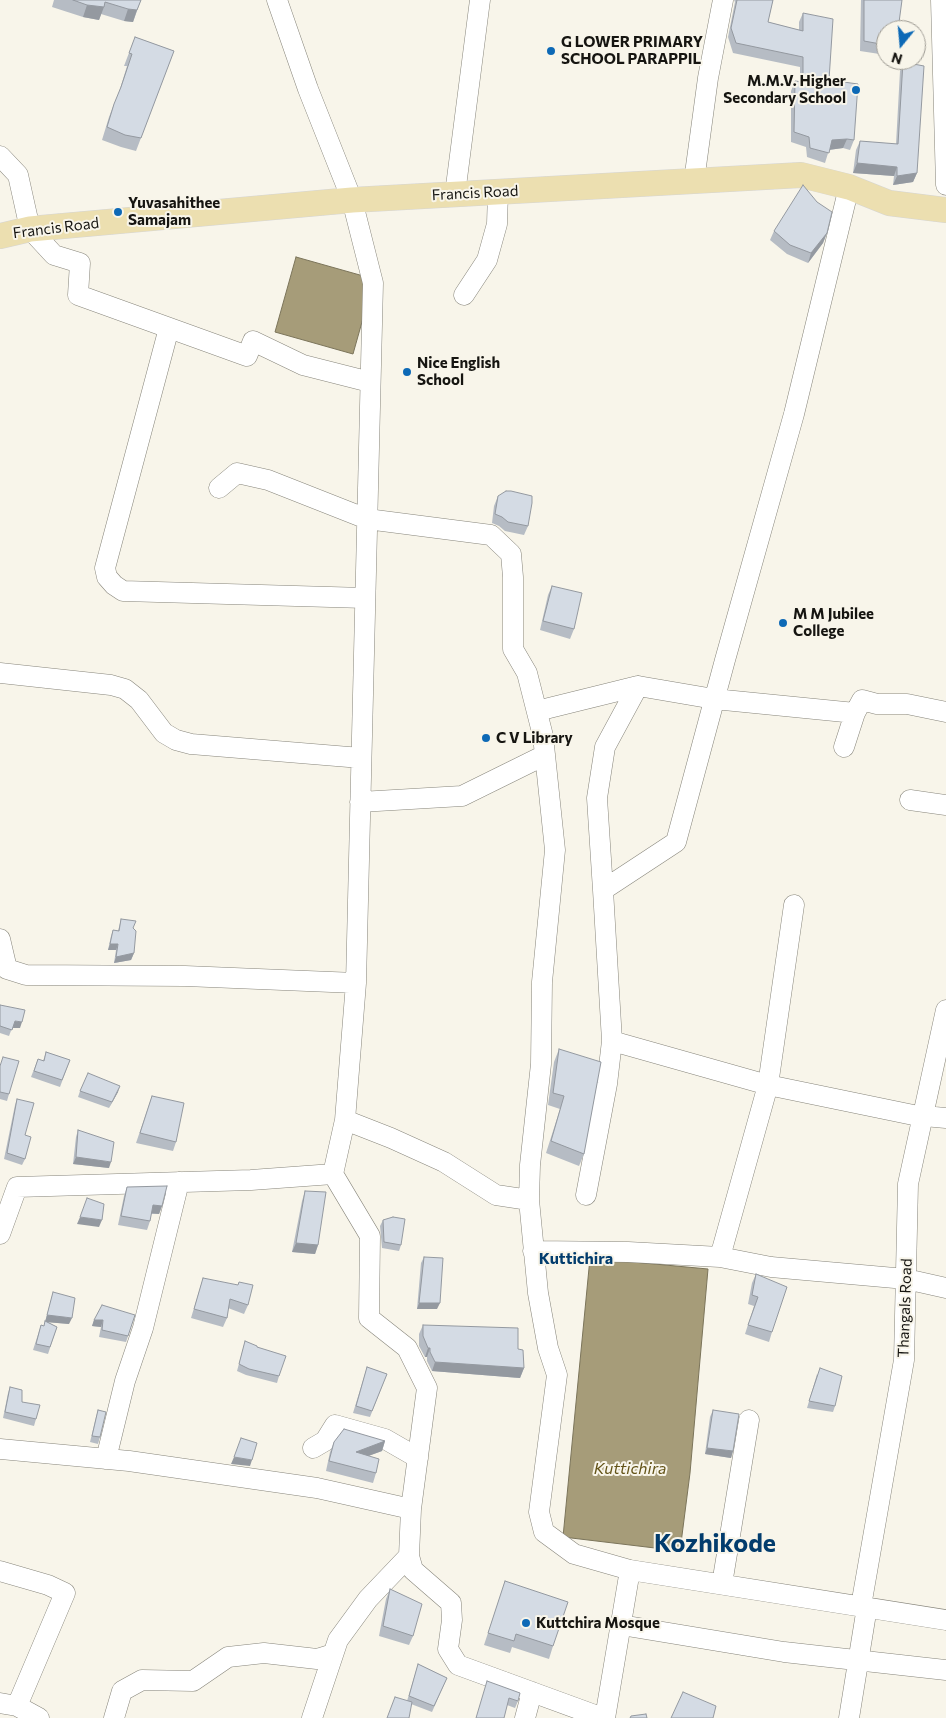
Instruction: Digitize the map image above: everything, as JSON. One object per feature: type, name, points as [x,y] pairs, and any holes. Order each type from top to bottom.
[{"type":"main road","name":"Francis Road","points":[[0,236],[30,229],[352,200],[800,175],[849,188],[889,203],[946,210]]},
{"type":"street","points":[[277,0],[308,89],[352,200],[373,283],[356,983],[345,1120],[333,1174],[370,1236],[369,1318],[407,1348],[427,1388],[411,1509],[409,1556],[413,1570],[451,1603],[452,1620],[448,1649],[458,1665],[604,1718],[630,1570]]},
{"type":"street","points":[[455,194],[480,0]]},
{"type":"street","points":[[694,181],[708,78],[723,0]]},
{"type":"street","points":[[941,0],[946,185]]},
{"type":"street","points":[[0,156],[18,175],[30,229],[54,255],[80,263],[78,295],[247,356],[253,341],[303,366],[370,382]]},
{"type":"street","points":[[603,890],[676,842],[794,414],[849,188]]},
{"type":"street","points":[[464,295],[487,260],[497,224],[498,192]]},
{"type":"street","points":[[169,328],[105,568],[106,577],[114,586],[124,591],[365,598]]},
{"type":"street","points":[[220,488],[237,473],[268,480],[367,519],[491,535],[511,554],[513,577],[513,649],[527,673],[543,736],[555,850],[542,982],[541,1064],[530,1165],[529,1200],[538,1293],[548,1348],[557,1375],[540,1512],[544,1532],[574,1554],[630,1570],[946,1620]]},
{"type":"street","points":[[0,673],[111,685],[125,689],[139,700],[164,733],[176,740],[191,744],[361,758]]},
{"type":"street","points":[[586,1195],[607,1084],[612,1041],[597,798],[605,747],[638,686]]},
{"type":"street","points":[[537,710],[638,686],[714,699],[855,713]]},
{"type":"street","points":[[844,748],[855,713],[862,700],[877,704],[907,704],[946,712]]},
{"type":"street","points":[[360,802],[462,796],[545,755]]},
{"type":"street","points":[[910,800],[946,805]]},
{"type":"street","points":[[720,1257],[768,1085],[794,905]]},
{"type":"street","points":[[0,939],[8,969],[26,975],[186,976],[356,983]]},
{"type":"street","name":"Thangals Road","points":[[849,1718],[864,1607],[904,1360],[908,1184],[946,1010]]},
{"type":"street","points":[[612,1041],[768,1085],[922,1117],[946,1118]]},
{"type":"street","points":[[345,1120],[444,1162],[496,1195],[529,1200]]},
{"type":"street","points":[[0,1234],[17,1187],[251,1180],[333,1174]]},
{"type":"street","points":[[106,1459],[125,1381],[143,1328],[178,1182]]},
{"type":"street","points":[[533,1252],[628,1252],[720,1257],[771,1267],[906,1279],[946,1288]]},
{"type":"street","points":[[722,1584],[749,1420]]},
{"type":"street","points":[[313,1448],[325,1441],[335,1425],[385,1439],[418,1458]]},
{"type":"street","points":[[0,1450],[106,1459],[317,1488],[411,1509]]},
{"type":"street","points":[[312,1718],[338,1640],[368,1599],[409,1556]]},
{"type":"street","points":[[0,1571],[48,1585],[65,1593],[8,1705],[39,1718]]},
{"type":"street","points":[[621,1624],[784,1652],[946,1670]]},
{"type":"street","points":[[114,1718],[122,1691],[142,1680],[193,1681],[228,1657],[264,1653],[317,1659],[333,1654]]},
{"type":"street","points":[[525,1718],[532,1692]]},
{"type":"water","points":[[296,257],[374,279],[353,354],[275,332]]},
{"type":"water","name":"Kuttichira","points":[[590,1258],[708,1269],[690,1473],[680,1551],[563,1537]]},
{"type":"building","points":[[73,0],[141,0],[137,10],[105,2],[104,7],[87,5]]},
{"type":"building","points":[[737,0],[773,0],[768,22],[803,31],[803,13],[833,19],[829,80],[858,84],[854,140],[832,140],[829,153],[810,148],[809,137],[794,132],[795,81],[803,82],[803,57],[736,43],[731,28]]},
{"type":"building","points":[[864,0],[902,0],[899,20],[876,20],[876,43],[864,41]]},
{"type":"building","points":[[135,37],[174,51],[141,138],[125,135],[107,127],[132,54],[129,53]]},
{"type":"building","points":[[903,70],[924,70],[917,173],[897,176],[897,167],[857,163],[860,141],[898,144]]},
{"type":"building","points":[[803,185],[817,202],[832,212],[827,233],[811,253],[790,245],[774,231]]},
{"type":"building","points":[[506,491],[532,496],[528,526],[508,522],[495,514],[498,496]]},
{"type":"building","points":[[552,586],[582,593],[574,629],[543,621]]},
{"type":"building","points":[[121,919],[136,921],[133,928],[136,931],[134,953],[116,957],[118,944],[110,944],[113,930],[119,931]]},
{"type":"building","points":[[0,1005],[25,1010],[22,1022],[15,1021],[12,1030],[0,1026]]},
{"type":"building","points":[[559,1049],[601,1062],[584,1154],[551,1141],[564,1096],[553,1093]]},
{"type":"building","points":[[46,1052],[70,1060],[62,1080],[34,1071],[38,1059],[44,1061]]},
{"type":"building","points":[[3,1057],[19,1061],[9,1094],[0,1092],[0,1066]]},
{"type":"building","points":[[88,1073],[120,1086],[112,1102],[80,1091]]},
{"type":"building","points":[[152,1096],[184,1103],[176,1142],[140,1133]]},
{"type":"building","points":[[17,1099],[34,1103],[25,1135],[31,1137],[25,1159],[7,1153]]},
{"type":"building","points":[[78,1130],[114,1142],[111,1162],[76,1157]]},
{"type":"building","points":[[167,1186],[162,1206],[153,1205],[150,1221],[121,1216],[127,1187]]},
{"type":"building","points":[[305,1191],[326,1192],[318,1245],[296,1243]]},
{"type":"building","points":[[87,1198],[104,1204],[102,1220],[80,1217]]},
{"type":"building","points":[[393,1217],[405,1219],[401,1245],[384,1242],[383,1220]]},
{"type":"building","points":[[424,1257],[443,1258],[440,1303],[419,1303]]},
{"type":"building","points":[[756,1274],[787,1287],[772,1332],[748,1325],[758,1297],[752,1295]]},
{"type":"building","points":[[203,1278],[238,1285],[239,1282],[253,1285],[248,1305],[230,1299],[227,1318],[194,1309]]},
{"type":"building","points":[[53,1292],[75,1298],[72,1318],[47,1315]]},
{"type":"building","points":[[102,1305],[135,1315],[128,1336],[102,1330],[103,1320],[94,1320]]},
{"type":"building","points":[[45,1321],[57,1327],[50,1347],[36,1344],[41,1325],[44,1326]]},
{"type":"building","points":[[423,1325],[518,1328],[518,1349],[523,1350],[524,1368],[435,1362],[423,1336]]},
{"type":"building","points":[[245,1341],[257,1347],[286,1356],[279,1376],[249,1369],[239,1364]]},
{"type":"building","points":[[367,1367],[387,1374],[372,1411],[356,1406]]},
{"type":"building","points":[[820,1368],[842,1376],[835,1406],[809,1401]]},
{"type":"building","points":[[10,1387],[22,1390],[22,1402],[40,1405],[36,1419],[5,1412]]},
{"type":"building","points":[[98,1410],[106,1412],[100,1437],[92,1436]]},
{"type":"building","points":[[713,1410],[739,1414],[733,1451],[707,1448]]},
{"type":"building","points":[[344,1429],[385,1441],[356,1452],[379,1459],[376,1473],[329,1461],[334,1442]]},
{"type":"building","points":[[241,1438],[257,1443],[252,1460],[234,1457]]},
{"type":"building","name":"Kuttchira Mosque","points":[[505,1581],[568,1602],[553,1646],[516,1634],[514,1641],[488,1633]]},
{"type":"building","points":[[390,1589],[422,1604],[413,1636],[383,1626]]},
{"type":"building","points":[[418,1664],[447,1678],[434,1706],[409,1696]]},
{"type":"building","points":[[487,1681],[520,1693],[518,1701],[509,1698],[504,1718],[476,1718]]},
{"type":"building","points":[[683,1692],[716,1706],[713,1718],[671,1718]]},
{"type":"building","points":[[395,1697],[412,1702],[409,1718],[387,1718]]},
{"type":"building","points":[[646,1714],[647,1718],[630,1718],[631,1716]]},
{"type":"place","name":"G LOWER PRIMARY SCHOOL PARAPPIL","points":[[551,51]]},
{"type":"place","name":"M.M.V. Higher Secondary School","points":[[856,90]]},
{"type":"place","name":"Yuvasahithee Samajam","points":[[118,212]]},
{"type":"place","name":"Nice English School","points":[[407,372]]},
{"type":"place","name":"M M Jubilee College","points":[[783,623]]},
{"type":"place","name":"C V Library","points":[[486,738]]},
{"type":"place","name":"Kuttchira Mosque","points":[[526,1623]]},
{"type":"district","name":"Kuttichira","points":[[576,1259]]},
{"type":"district","name":"Kozhikode","points":[[715,1544]]}]
